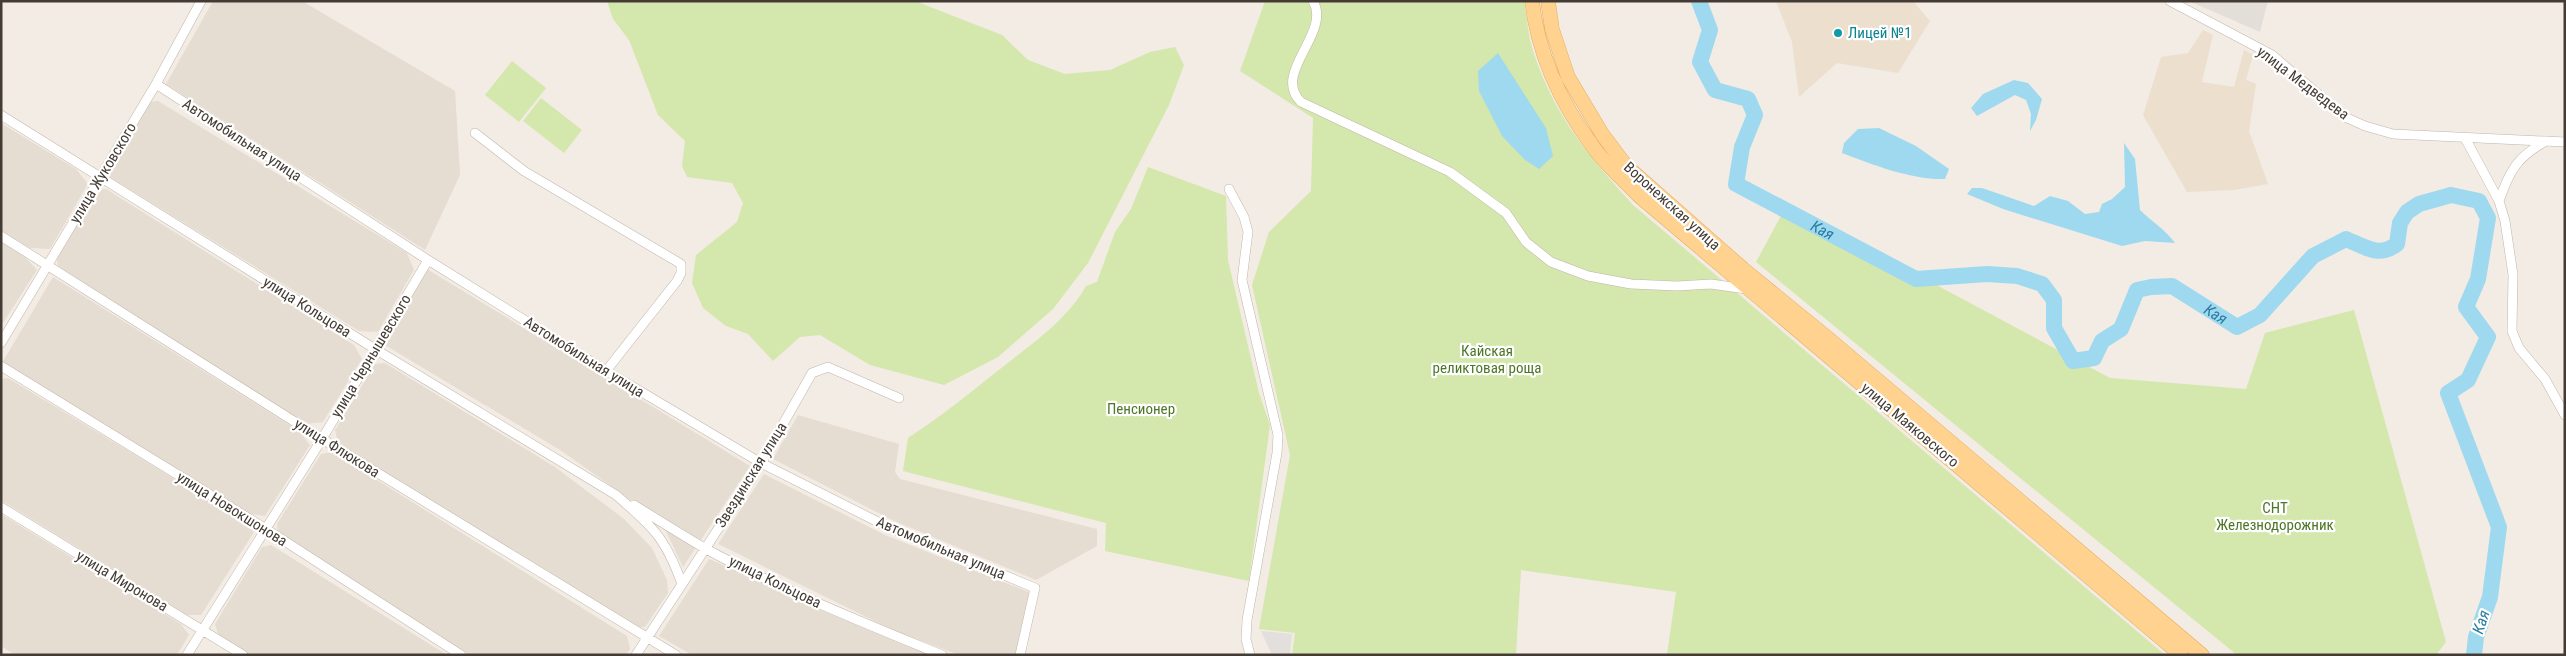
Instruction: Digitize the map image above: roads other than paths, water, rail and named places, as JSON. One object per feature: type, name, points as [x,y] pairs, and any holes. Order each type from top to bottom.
[{"type":"main road","name":"Воронежская улица","points":[[1532,1],[1542,54],[1566,105],[1594,149],[1638,195]]},
{"type":"main road","name":"Воронежская улица","points":[[1548,1],[1552,29],[1568,77],[1602,134],[1626,166],[1743,269]]},
{"type":"main road","name":"улица Маяковского","points":[[1638,195],[2181,655]]},
{"type":"main road","name":"улица Маяковского","points":[[1743,269],[1830,340],[2202,655]]},
{"type":"street","name":"улица Жуковского","points":[[1,343],[156,84],[201,1]]},
{"type":"street","points":[[1313,1],[1315,19],[1292,76],[1291,86],[1295,96],[1312,108],[1383,139],[1450,172],[1506,213],[1526,242],[1551,262],[1588,276],[1631,284],[1677,286],[1710,284],[1749,289]]},
{"type":"street","name":"улица Медведева","points":[[2170,1],[2272,55],[2345,117],[2365,126],[2393,134],[2565,142]]},
{"type":"street","name":"Автомобильная улица","points":[[156,84],[428,260],[606,371],[761,463],[888,527],[1035,588],[1020,655]]},
{"type":"street","name":"улица Кольцова","points":[[1,115],[376,349],[706,548],[814,601],[942,655]]},
{"type":"street","points":[[474,132],[524,171],[681,264],[681,273],[677,281],[606,371]]},
{"type":"street","points":[[2464,138],[2499,201],[2509,240],[2513,275],[2512,331],[2519,348],[2545,379],[2565,415]]},
{"type":"street","points":[[2499,201],[2508,175],[2518,160],[2546,141]]},
{"type":"street","points":[[1229,189],[1244,217],[1248,232],[1242,280],[1278,435],[1277,453],[1247,620],[1246,639],[1250,655]]},
{"type":"street","name":"улица Флюкова","points":[[1,236],[322,439],[676,655]]},
{"type":"street","name":"улица Чернышевского","points":[[188,655],[322,439],[428,260]]},
{"type":"street","name":"улица Новокшонова","points":[[1,366],[266,529],[461,655]]},
{"type":"street","name":"Звездинская улица","points":[[636,655],[761,463],[812,373],[828,367],[899,398]]},
{"type":"street","name":"улица Кольцова","points":[[616,495],[646,521],[665,542],[682,584]]},
{"type":"street","name":"улица Миронова","points":[[1,506],[243,655]]},
{"type":"water","points":[[1498,53],[1546,128],[1553,156],[1539,169],[1525,160],[1502,136],[1479,91],[1478,71]]},
{"type":"water","points":[[2014,80],[2028,83],[2042,99],[2036,120],[2030,131],[2031,114],[2026,100],[2015,95],[1977,116],[1971,108],[1983,94]]},
{"type":"water","points":[[1879,128],[1916,146],[1949,169],[1945,179],[1932,179],[1906,174],[1842,153],[1844,143],[1858,129]]},
{"type":"water","points":[[2124,143],[2135,159],[2140,210],[2175,243],[2145,241],[2122,246],[2003,209],[1967,194],[1972,188],[1982,188],[2034,206],[2050,196],[2068,201],[2085,214],[2099,212],[2102,204],[2112,199],[2125,187]]},
{"type":"waterway","name":"Кая","points":[[1699,1],[1710,30],[1700,62],[1715,90],[1748,99],[1755,115],[1742,147],[1736,184],[1916,279],[1987,274],[2017,276],[2042,284],[2054,300],[2054,328],[2073,361],[2094,358],[2102,341],[2121,329],[2137,290],[2172,286],[2237,327],[2260,315],[2313,256],[2346,239],[2372,250],[2384,250],[2397,244],[2400,223],[2407,212],[2419,204],[2451,195],[2479,201],[2488,218],[2478,279],[2466,307],[2488,337],[2468,380],[2448,393],[2499,527],[2490,597],[2476,637],[2474,655]]},
{"type":"place","name":"Лицей №1","points":[[1838,33]]},
{"type":"park label","name":"Кайская реликтовая роща","points":[[1487,360]]},
{"type":"park label","name":"Пенсионер","points":[[1141,409]]},
{"type":"park label","name":"СНТ Железнодорожник","points":[[2275,516]]}]
